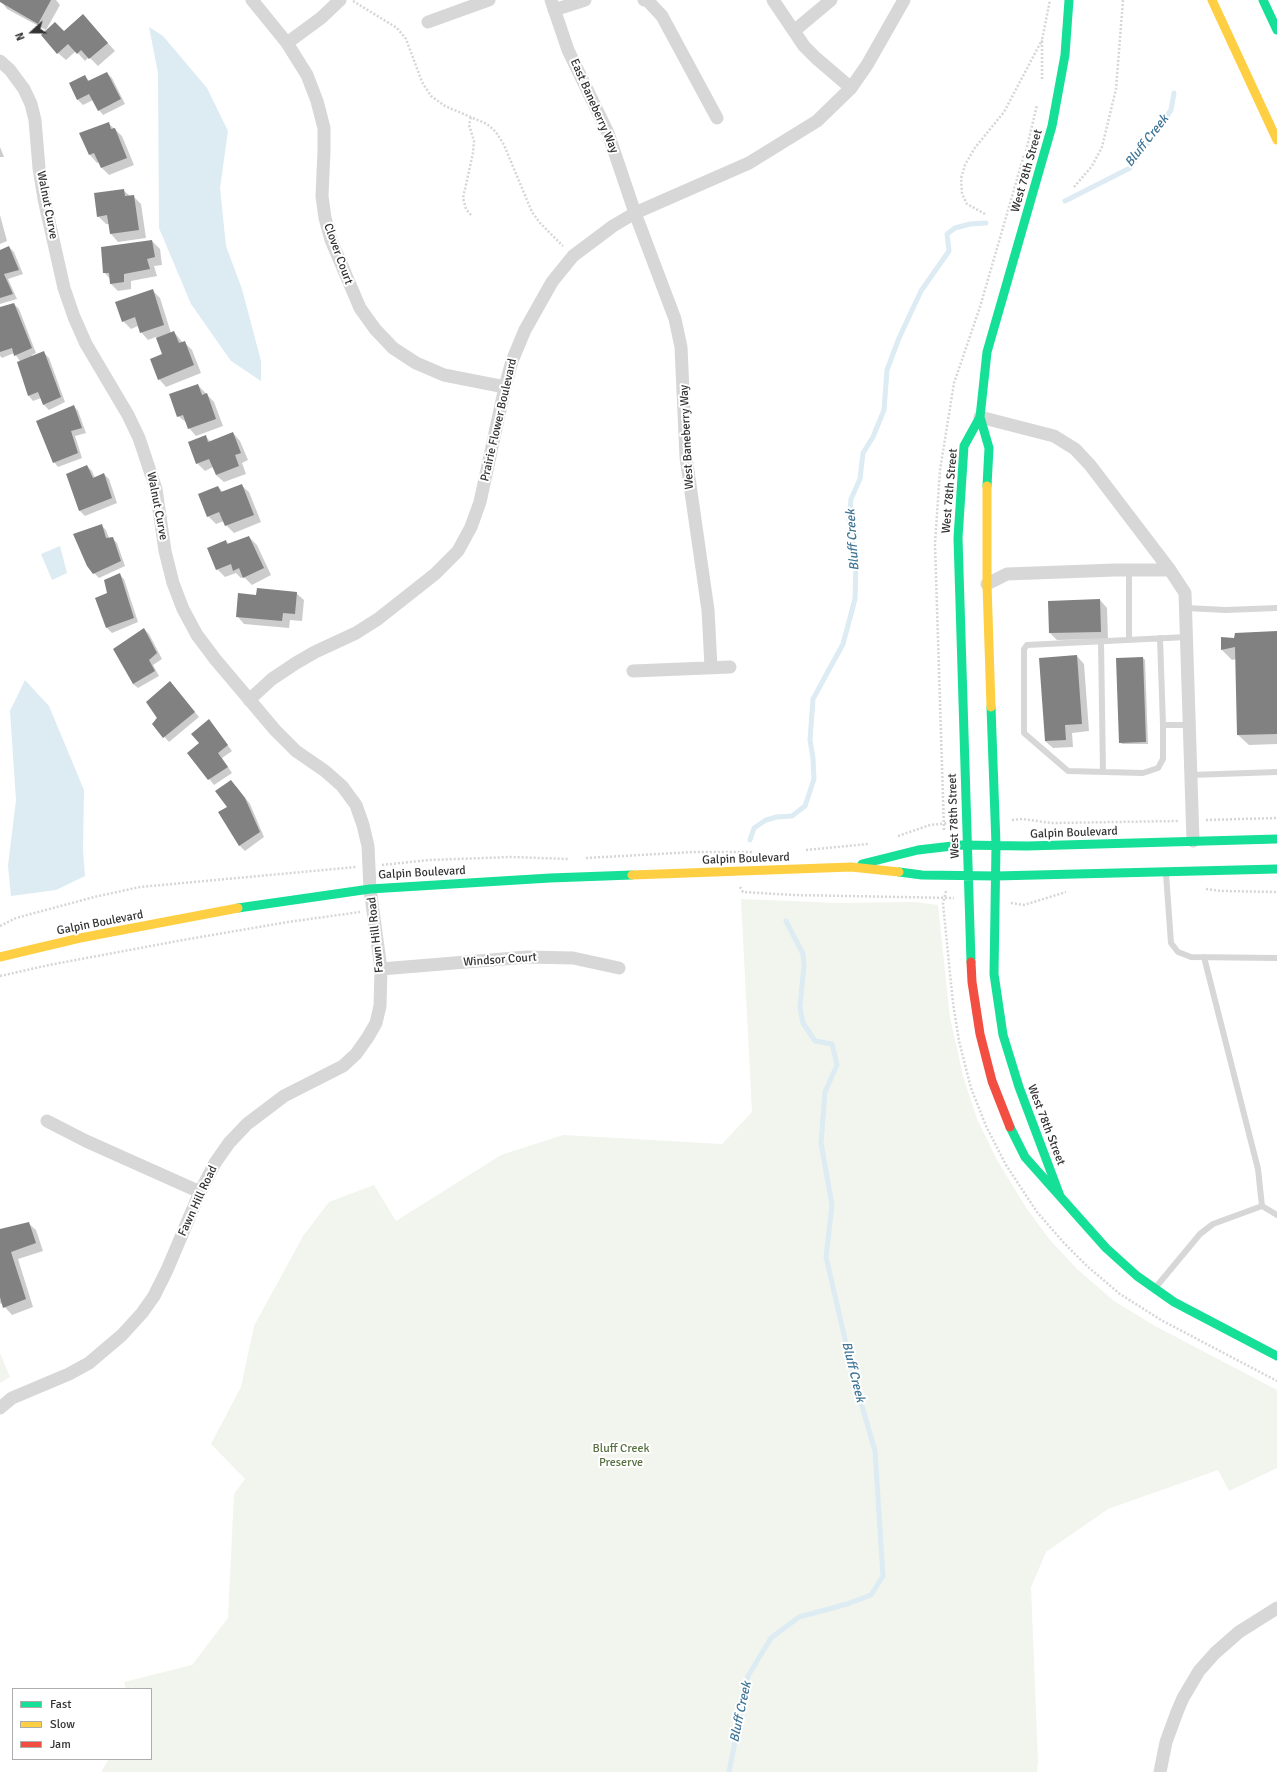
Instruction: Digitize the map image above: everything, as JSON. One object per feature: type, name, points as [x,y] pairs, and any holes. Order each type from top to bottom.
[{"type":"street","name":"Clover Court","points":[[252,0],[287,43],[307,75],[317,101],[324,128],[322,196],[324,218],[331,240],[360,308],[375,329],[393,348],[416,363],[444,375],[505,387]]},
{"type":"street","points":[[287,43],[321,18],[340,0]]},
{"type":"street","points":[[428,22],[489,0]]},
{"type":"street","points":[[552,5],[585,0]]},
{"type":"street","points":[[644,0],[648,1],[662,16],[717,118]]},
{"type":"street","points":[[773,0],[794,31],[816,58],[851,88]]},
{"type":"street","points":[[794,31],[832,0]]},
{"type":"street","name":"Prairie Flower Boulevard","points":[[249,700],[272,679],[296,663],[315,652],[356,633],[378,619],[435,574],[458,551],[472,527],[480,502],[512,361],[525,330],[552,282],[574,256],[613,226],[636,213],[751,162],[817,121],[851,88],[867,65],[904,0]]},
{"type":"street","name":"West 78th Street","points":[[1060,1196],[1019,1087],[1003,1035],[994,974],[996,822],[987,584],[987,488],[989,448],[980,417],[987,352],[1054,118],[1065,54],[1069,0]]},
{"type":"street","points":[[1212,0],[1277,140]]},
{"type":"street","points":[[1263,0],[1277,30]]},
{"type":"street","name":"East Baneberry Way","points":[[552,5],[568,50],[608,133],[636,213]]},
{"type":"street","name":"Walnut Curve","points":[[0,61],[10,70],[24,89],[31,104],[35,120],[44,199],[64,288],[74,317],[86,344],[128,415],[139,438],[156,489],[164,551],[172,583],[183,609],[197,635],[249,700],[296,751],[325,770],[342,786],[356,805],[364,825],[368,846],[370,889]]},
{"type":"street","name":"West Baneberry Way","points":[[636,213],[675,319],[681,347],[686,457],[708,610],[711,667]]},
{"type":"street","points":[[980,417],[1054,436],[1075,449],[1090,465],[1170,570],[1185,593],[1193,842]]},
{"type":"street","name":"West 78th Street","points":[[980,417],[964,446],[958,538],[972,982],[980,1034],[992,1081],[1005,1118],[1025,1157],[1106,1248],[1137,1276],[1174,1302],[1277,1356]]},
{"type":"street","points":[[987,584],[1008,574],[1170,570]]},
{"type":"street","points":[[634,671],[730,667]]},
{"type":"street","name":"Galpin Boulevard","points":[[851,867],[918,850],[967,845],[1027,846],[1277,839]]},
{"type":"street","name":"Galpin Boulevard","points":[[0,957],[80,938],[254,906],[370,889],[550,878],[851,867],[922,875],[996,876],[1166,873],[1277,869]]},
{"type":"street","name":"Fawn Hill Road","points":[[0,1408],[12,1398],[69,1374],[89,1363],[122,1335],[154,1296],[167,1270],[200,1192],[224,1150],[247,1124],[284,1096],[343,1066],[356,1054],[376,1023],[380,1006],[380,969],[374,910],[370,889]]},
{"type":"street","name":"Windsor Court","points":[[380,969],[527,957],[573,958],[619,968]]},
{"type":"street","points":[[47,1121],[100,1148],[200,1192]]},
{"type":"street","points":[[1160,1772],[1166,1742],[1175,1717],[1183,1698],[1199,1671],[1239,1632],[1277,1608]]},
{"type":"lane","points":[[1129,570],[1129,640]]},
{"type":"lane","points":[[1186,608],[1226,610],[1277,608]]},
{"type":"lane","points":[[1160,638],[1163,759],[1158,768],[1143,773],[1068,771],[1024,733],[1024,649],[1028,644],[1129,640],[1160,638],[1187,637]]},
{"type":"lane","points":[[1101,641],[1103,772]]},
{"type":"lane","points":[[1163,725],[1190,725]]},
{"type":"lane","points":[[1191,775],[1277,772]]},
{"type":"lane","points":[[1166,873],[1171,943],[1178,952],[1191,957],[1277,958]]},
{"type":"lane","points":[[1204,957],[1258,1169],[1262,1206]]},
{"type":"lane","points":[[1262,1206],[1277,1215]]},
{"type":"lane","points":[[1155,1288],[1200,1234],[1209,1227],[1213,1224],[1262,1206]]},
{"type":"path","points":[[351,0],[397,28],[406,39],[422,82],[431,96],[445,106],[487,124],[496,132],[504,145],[532,212],[540,223],[574,256]]},
{"type":"path","points":[[1074,187],[1092,166],[1102,147],[1116,90],[1123,0]]},
{"type":"path","points":[[985,214],[967,204],[962,194],[961,178],[965,165],[974,149],[1004,112],[1042,40]]},
{"type":"path","points":[[471,117],[469,124],[474,141],[473,153],[463,198],[466,209],[471,215]]},
{"type":"path","points":[[996,822],[1022,819],[1052,823],[1277,818]]},
{"type":"path","points":[[944,823],[966,823]]},
{"type":"path","points":[[731,872],[743,892],[838,897],[945,896],[969,900]]},
{"type":"path","points":[[1202,889],[1277,892]]},
{"type":"path","points":[[995,902],[1024,905],[1056,894],[1069,892]]},
{"type":"path","points":[[0,976],[183,940],[288,922],[374,910]]},
{"type":"green space","name":"Bluff Creek Preserve","points":[[741,899],[838,903],[915,902],[938,905],[950,1018],[963,1076],[977,1119],[997,1160],[1027,1209],[1050,1240],[1077,1269],[1114,1301],[1155,1326],[1277,1390],[1277,1468],[1229,1491],[1218,1470],[1108,1509],[1046,1552],[1031,1587],[1038,1761],[1037,1772],[101,1772],[108,1760],[152,1760],[152,1688],[126,1688],[124,1682],[192,1665],[228,1618],[234,1494],[245,1479],[211,1444],[241,1387],[254,1326],[303,1236],[329,1202],[374,1185],[396,1221],[501,1155],[563,1135],[722,1144],[752,1112]]},
{"type":"green space","points":[[0,1353],[10,1377],[0,1383]]},
{"type":"shaded area","points":[[149,27],[163,36],[207,88],[228,131],[220,188],[226,246],[242,289],[261,361],[261,381],[231,361],[191,304],[159,228],[158,73]]},
{"type":"shaded area","points":[[60,546],[67,573],[52,580],[41,554]]},
{"type":"shaded area","points":[[25,680],[49,706],[84,790],[83,850],[85,876],[56,890],[11,896],[8,866],[16,800],[10,711]]},
{"type":"building","points":[[0,0],[51,0],[38,24],[0,2]]},
{"type":"building","points":[[83,14],[108,43],[89,59],[81,50],[77,54],[68,44],[57,54],[41,35],[55,22],[64,31]]},
{"type":"building","points":[[107,72],[121,99],[98,111],[89,94],[77,100],[69,83],[85,75],[88,81]]},
{"type":"building","points":[[109,122],[111,129],[115,128],[127,158],[101,168],[94,153],[89,155],[79,133]]},
{"type":"building","points":[[124,189],[125,196],[134,195],[139,230],[110,234],[107,215],[97,217],[94,193]]},
{"type":"building","points":[[152,240],[155,257],[147,259],[150,269],[124,274],[124,282],[110,284],[109,273],[103,273],[101,247]]},
{"type":"building","points":[[9,246],[19,270],[4,274],[13,294],[0,298],[0,250]]},
{"type":"building","points":[[153,289],[164,325],[140,333],[135,317],[122,322],[115,302]]},
{"type":"building","points":[[14,303],[32,348],[14,356],[12,348],[0,352],[0,307]]},
{"type":"building","points":[[174,331],[179,343],[185,341],[194,365],[158,380],[150,359],[162,354],[156,338]]},
{"type":"building","points":[[44,351],[61,397],[43,405],[38,392],[28,396],[17,362]]},
{"type":"building","points":[[198,384],[202,395],[207,393],[216,419],[188,429],[183,415],[177,417],[169,394]]},
{"type":"building","points":[[74,405],[82,428],[71,431],[78,453],[53,463],[36,421]]},
{"type":"building","points":[[233,432],[241,453],[235,455],[239,466],[216,475],[209,459],[196,464],[188,442],[206,435],[208,442]]},
{"type":"building","points":[[87,465],[93,478],[104,473],[112,498],[79,511],[66,474]]},
{"type":"building","points":[[242,484],[254,515],[225,526],[219,512],[207,517],[198,494],[218,486],[221,492]]},
{"type":"building","points":[[102,524],[106,538],[113,537],[121,561],[93,574],[87,566],[73,534]]},
{"type":"building","points":[[249,536],[264,568],[243,578],[239,568],[233,571],[231,564],[216,570],[207,548],[226,540],[227,544]]},
{"type":"building","points":[[120,573],[134,618],[106,628],[95,598],[107,593],[104,580]]},
{"type":"building","points":[[257,588],[297,592],[295,614],[283,613],[282,621],[236,617],[238,593],[256,595]]},
{"type":"building","points":[[1100,599],[1101,632],[1049,633],[1048,601]]},
{"type":"building","points":[[144,628],[157,653],[149,660],[155,671],[133,684],[113,649]]},
{"type":"building","points":[[1277,631],[1277,734],[1237,735],[1235,647],[1221,650],[1221,637],[1234,638],[1235,633]]},
{"type":"building","points":[[1077,655],[1082,724],[1065,725],[1066,740],[1045,741],[1039,658]]},
{"type":"building","points":[[1143,657],[1146,742],[1119,743],[1116,658]]},
{"type":"building","points":[[170,681],[195,712],[163,738],[152,724],[157,718],[146,702]]},
{"type":"building","points":[[209,719],[228,745],[218,753],[228,767],[208,780],[187,753],[199,743],[191,734]]},
{"type":"building","points":[[231,780],[245,798],[260,832],[239,846],[218,812],[227,807],[215,791]]},
{"type":"building","points":[[29,1222],[36,1243],[11,1252],[26,1299],[3,1308],[0,1297],[0,1229]]},
{"type":"waterway","name":"Bluff Creek","points":[[1065,201],[1130,168],[1171,110],[1174,93]]},
{"type":"waterway","name":"Bluff Creek","points":[[750,840],[754,828],[766,820],[777,817],[792,816],[805,806],[814,779],[810,740],[813,699],[843,644],[855,599],[856,563],[849,520],[851,499],[860,479],[863,453],[873,437],[884,410],[887,370],[899,338],[921,291],[949,251],[947,234],[955,228],[970,224],[986,223]]},
{"type":"waterway","name":"Bluff Creek","points":[[729,1772],[748,1676],[771,1638],[799,1617],[847,1604],[871,1595],[883,1576],[875,1451],[854,1378],[826,1257],[832,1205],[821,1143],[825,1092],[837,1065],[832,1044],[815,1041],[803,1023],[800,1007],[804,965],[803,954],[786,921]]},
{"type":"traffic: fast","points":[[987,486],[989,448],[980,417],[987,352],[1052,126],[1065,55],[1069,0]]},
{"type":"traffic: fast","points":[[1263,0],[1277,30]]},
{"type":"traffic: fast","points":[[971,962],[958,538],[964,446],[980,417]]},
{"type":"traffic: fast","points":[[991,707],[996,845],[994,974],[1003,1035],[1019,1087],[1060,1196]]},
{"type":"traffic: fast","points":[[862,864],[918,850],[961,845],[1027,846],[1277,839]]},
{"type":"traffic: fast","points":[[899,872],[922,875],[996,876],[1277,869]]},
{"type":"traffic: fast","points":[[238,908],[370,889],[550,878],[632,875]]},
{"type":"traffic: fast","points":[[1010,1127],[1025,1157],[1106,1248],[1137,1276],[1174,1302],[1277,1356]]},
{"type":"traffic: slow","points":[[1212,0],[1277,140]]},
{"type":"traffic: slow","points":[[987,486],[987,584],[991,707]]},
{"type":"traffic: slow","points":[[632,875],[851,867],[899,872]]},
{"type":"traffic: slow","points":[[0,957],[80,938],[238,908]]},
{"type":"traffic: jam","points":[[971,962],[972,982],[980,1034],[992,1081],[1010,1127]]}]
